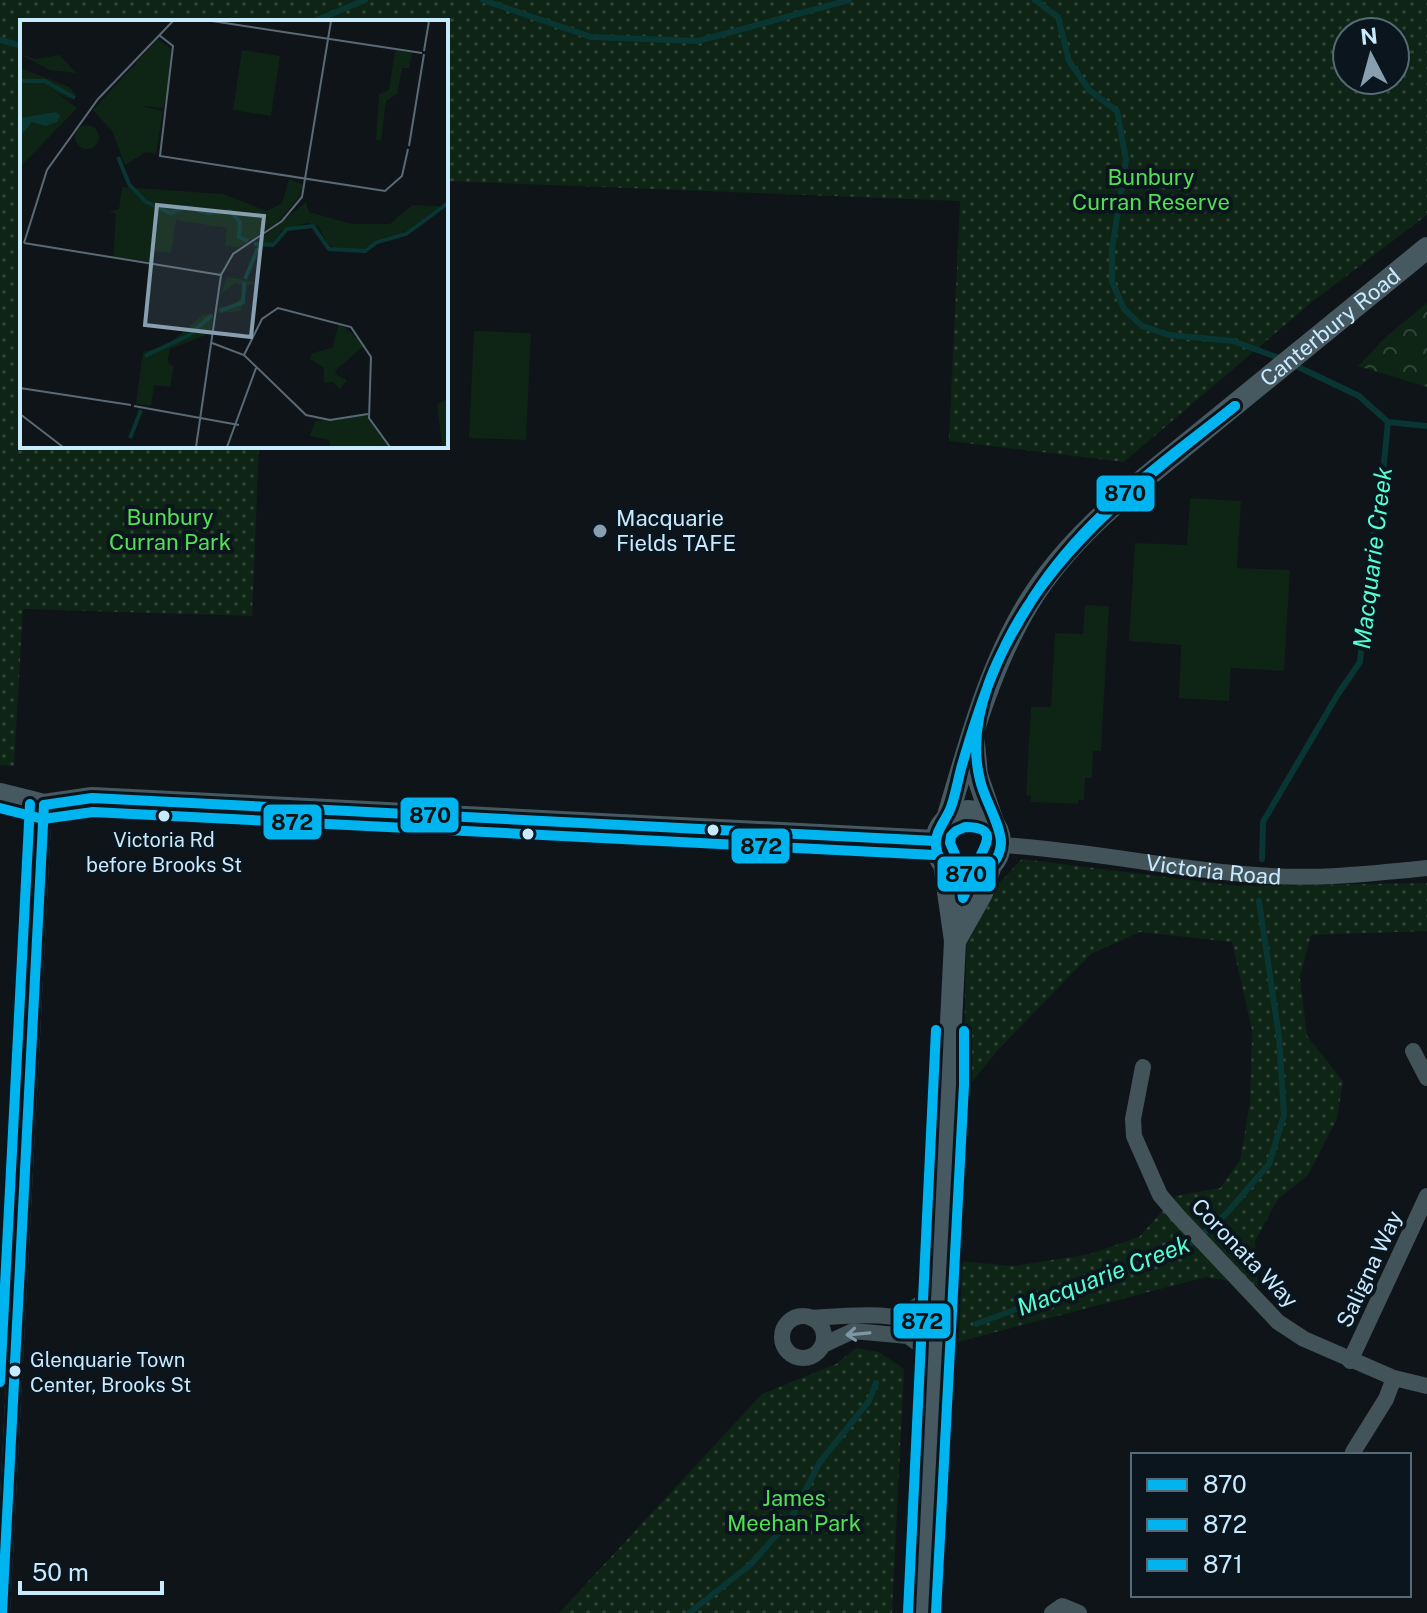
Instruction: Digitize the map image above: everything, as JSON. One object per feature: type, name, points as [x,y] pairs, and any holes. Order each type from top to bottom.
[{"type":"main road","name":"Canterbury Road","points":[[947,819],[982,699],[1030,601],[1070,547],[1123,496],[1427,248]]},
{"type":"main road","name":"Canterbury Road","points":[[973,738],[977,775],[993,822]]},
{"type":"main road","points":[[0,794],[44,805],[92,798],[936,841]]},
{"type":"main road","points":[[955,941],[982,893],[1001,845],[993,822],[983,814],[971,811],[947,819],[939,829],[936,841],[944,864],[966,876],[990,868]]},
{"type":"main road","points":[[922,1613],[955,941],[944,864]]},
{"type":"street","points":[[2,1613],[6,1429],[44,805]]},
{"type":"street","name":"Victoria Road","points":[[1001,845],[1050,848],[1191,869],[1258,875],[1361,875],[1427,868]]},
{"type":"street","points":[[1413,1051],[1427,1078]]},
{"type":"street","name":"Coronata Way","points":[[1143,1067],[1133,1119],[1134,1136],[1160,1195],[1278,1322],[1304,1339],[1350,1361],[1394,1378],[1427,1386]]},
{"type":"street","name":"Saligna Way","points":[[1350,1361],[1427,1196]]},
{"type":"street","points":[[892,1316],[913,1310],[928,1299],[939,1280]]},
{"type":"street","points":[[863,1314],[911,1319],[936,1329],[908,1336],[853,1331],[823,1345],[807,1358],[793,1356],[784,1347],[782,1333],[790,1320],[797,1317],[863,1314]]},
{"type":"street","points":[[811,1318],[822,1328],[823,1345]]},
{"type":"street","points":[[908,1336],[923,1347],[934,1368]]},
{"type":"street","points":[[1353,1452],[1386,1399],[1394,1378]]},
{"type":"street","points":[[1052,1613],[1062,1606],[1079,1613]]},
{"type":"green space","name":"Bunbury Curran Reserve","points":[[0,0],[1427,0],[1427,215],[1312,302],[1124,462],[949,441],[960,201],[448,181],[448,20],[20,20],[20,448],[259,448],[252,616],[23,609],[14,766],[0,765]]},
{"type":"green space","points":[[1427,303],[1427,387],[1358,366],[1388,335]]},
{"type":"green space","points":[[474,331],[531,333],[526,440],[469,438]]},
{"type":"green space","points":[[1190,498],[1241,501],[1237,568],[1290,570],[1284,671],[1231,668],[1229,701],[1179,698],[1181,645],[1129,641],[1135,543],[1187,545]]},
{"type":"green space","points":[[1085,605],[1109,606],[1101,751],[1093,751],[1092,778],[1085,778],[1084,800],[1079,800],[1078,804],[1031,802],[1031,796],[1026,795],[1031,707],[1051,707],[1055,633],[1083,634]]},
{"type":"green space","points":[[1022,859],[1238,886],[1427,883],[1427,931],[1311,935],[1300,977],[1307,1036],[1343,1081],[1337,1119],[1308,1175],[1278,1199],[1255,1241],[1258,1286],[1206,1277],[954,1343],[959,1261],[1013,1266],[1090,1254],[1139,1237],[1176,1196],[1220,1188],[1240,1160],[1250,1103],[1252,1030],[1232,942],[1140,932],[1091,954],[997,1051],[963,1093],[967,921]]},
{"type":"green space","name":"James Meehan Park","points":[[856,1348],[879,1352],[904,1369],[892,1613],[559,1613],[762,1394],[836,1364]]},
{"type":"waterway","points":[[317,20],[365,0]]},
{"type":"waterway","points":[[483,0],[591,37],[698,41],[849,0]]},
{"type":"waterway","points":[[1035,0],[1058,17],[1069,61],[1089,90],[1117,111],[1126,160],[1112,249],[1112,282],[1124,309],[1142,326],[1169,335],[1233,341],[1282,359]]},
{"type":"waterway","points":[[0,40],[20,45]]},
{"type":"waterway","points":[[1292,364],[1359,396],[1388,422],[1427,426]]},
{"type":"waterway","name":"Macquarie Creek","points":[[1262,859],[1263,822],[1360,662],[1388,422]]},
{"type":"waterway","name":"Macquarie Creek","points":[[976,1324],[1189,1245],[1225,1215],[1269,1164],[1284,1115],[1279,1037],[1259,901]]},
{"type":"waterway","name":"Macquarie Creek","points":[[689,1613],[750,1565],[790,1520],[820,1462],[869,1401],[876,1383]]},
{"type":"transit line","name":"870","points":[[1033,598],[1076,542],[1125,493],[1235,406]]},
{"type":"transit line","name":"870","points":[[1033,598],[1077,543],[1101,519],[1153,472],[1235,406]]},
{"type":"transit line","name":"870","points":[[1033,598],[1009,640],[998,662],[988,685],[981,708],[977,732],[976,756],[980,780],[998,828],[1000,848],[997,858],[986,869],[962,874],[950,869],[940,859],[937,836],[951,807],[968,743],[983,700],[991,678],[1000,658],[1010,637],[1033,598]]},
{"type":"transit line","name":"870","points":[[44,805],[92,798],[936,841]]},
{"type":"transit line","name":"871","points":[[0,1382],[30,804]]},
{"type":"transit line","name":"870","points":[[2,1613],[44,805]]},
{"type":"transit line","name":"872","points":[[0,808],[43,819],[93,812],[935,855]]},
{"type":"transit line","name":"872","points":[[965,827],[984,831],[987,840],[963,898],[958,861],[950,843],[951,836],[965,827]]},
{"type":"transit line","name":"872","points":[[908,1612],[936,1030]]},
{"type":"transit line","name":"872","points":[[936,1613],[964,1085],[964,1031]]},
{"type":"place","name":"Macquarie Fields TAFE","points":[[600,531]]},
{"type":"place","name":"Victoria Rd before Brooks St","points":[[164,816]]},
{"type":"place","name":"Glenquarie Town Center, Brooks St","points":[[15,1371]]},
{"type":"park label","name":"Bunbury Curran Park","points":[[170,530]]}]
